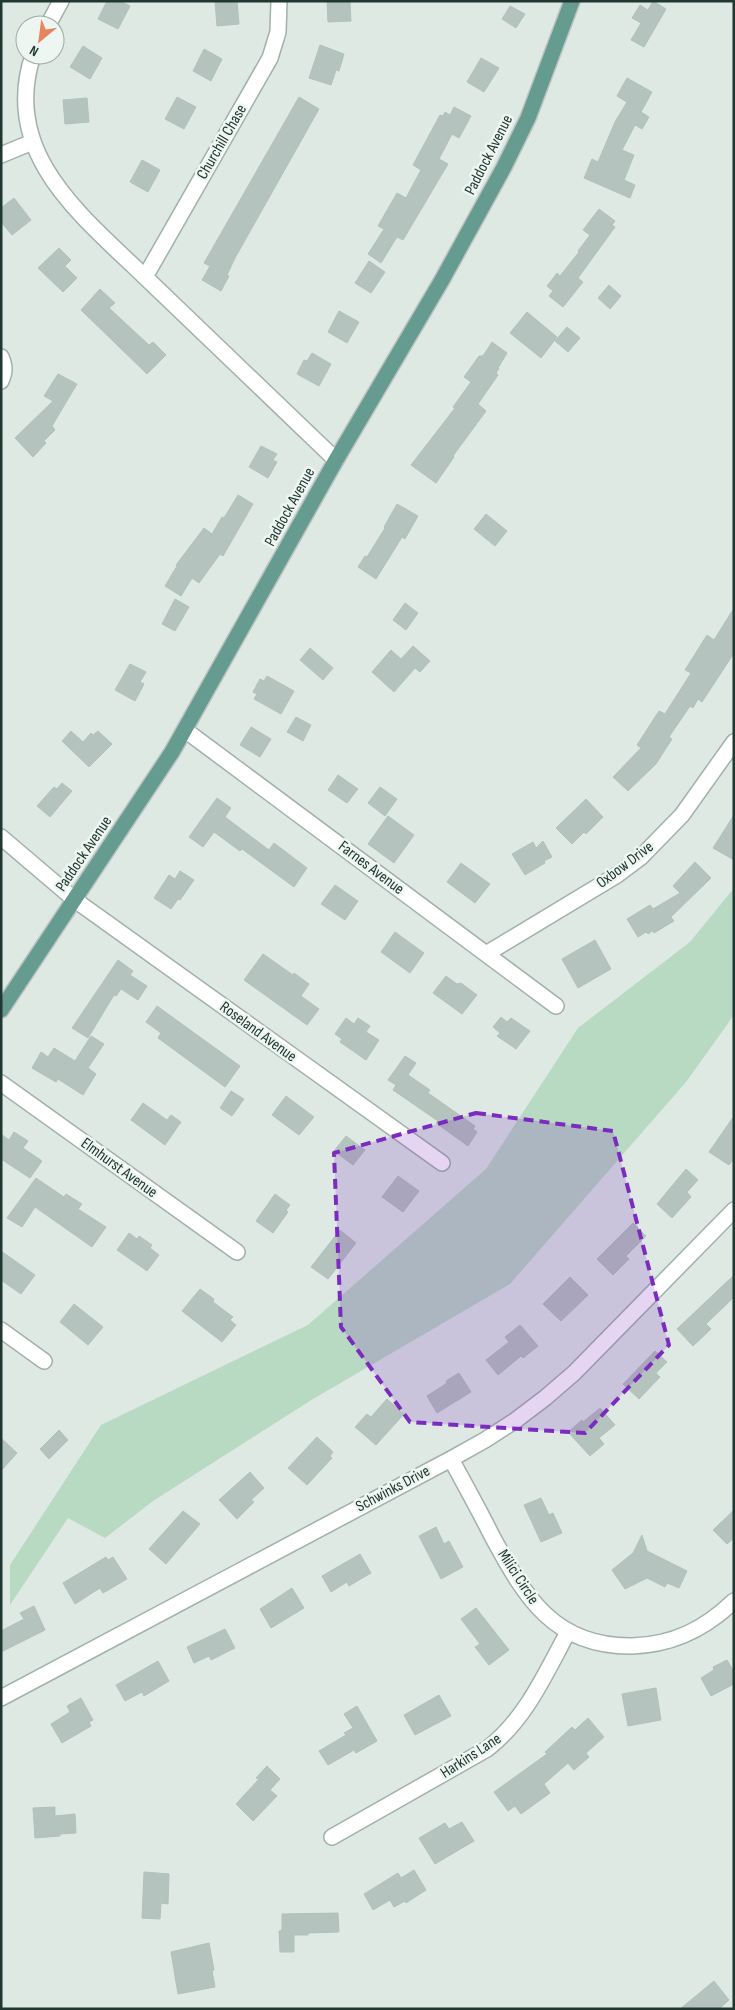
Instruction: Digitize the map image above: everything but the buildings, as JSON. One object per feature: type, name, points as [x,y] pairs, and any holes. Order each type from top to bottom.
[{"type":"main road","name":"Paddock Avenue","points":[[1,1010],[149,788],[185,730],[336,460],[433,296],[504,167],[539,92],[572,1]]},
{"type":"street","points":[[53,15],[60,1]]},
{"type":"street","name":"Churchill Chase","points":[[146,277],[270,58],[278,32],[278,1]]},
{"type":"street","points":[[29,65],[24,91],[24,117],[30,144],[41,168],[58,191],[336,460]]},
{"type":"street","points":[[1,155],[30,144]]},
{"type":"street","points":[[1,356],[4,372],[1,382]]},
{"type":"street","name":"Farnes Avenue","points":[[185,730],[556,1006]]},
{"type":"street","name":"Oxbow Drive","points":[[486,954],[617,874],[641,857],[682,815],[734,742]]},
{"type":"street","name":"Roseland Avenue","points":[[1,837],[75,900],[442,1163]]},
{"type":"street","name":"Elmhurst Avenue","points":[[1,1083],[237,1252]]},
{"type":"street","name":"Schwinks Drive","points":[[1,1698],[451,1459],[516,1420],[574,1373],[734,1210]]},
{"type":"street","points":[[1,1330],[44,1361]]},
{"type":"street","name":"Milici Circle","points":[[451,1459],[511,1571],[527,1596],[544,1615],[568,1632],[594,1642],[619,1646],[648,1646],[674,1640],[700,1629],[734,1601]]},
{"type":"street","name":"Harkins Lane","points":[[332,1837],[486,1749],[501,1738],[526,1707],[568,1632]]},
{"type":"highlighted area","points":[[476,1113],[613,1131],[669,1345],[585,1433],[410,1422],[341,1327],[334,1153]]},
{"type":"green space","points":[[734,888],[734,1015],[686,1082],[510,1284],[313,1399],[153,1501],[105,1538],[68,1518],[10,1605],[10,1565],[101,1425],[308,1325],[486,1169],[578,1028],[690,942]]}]
